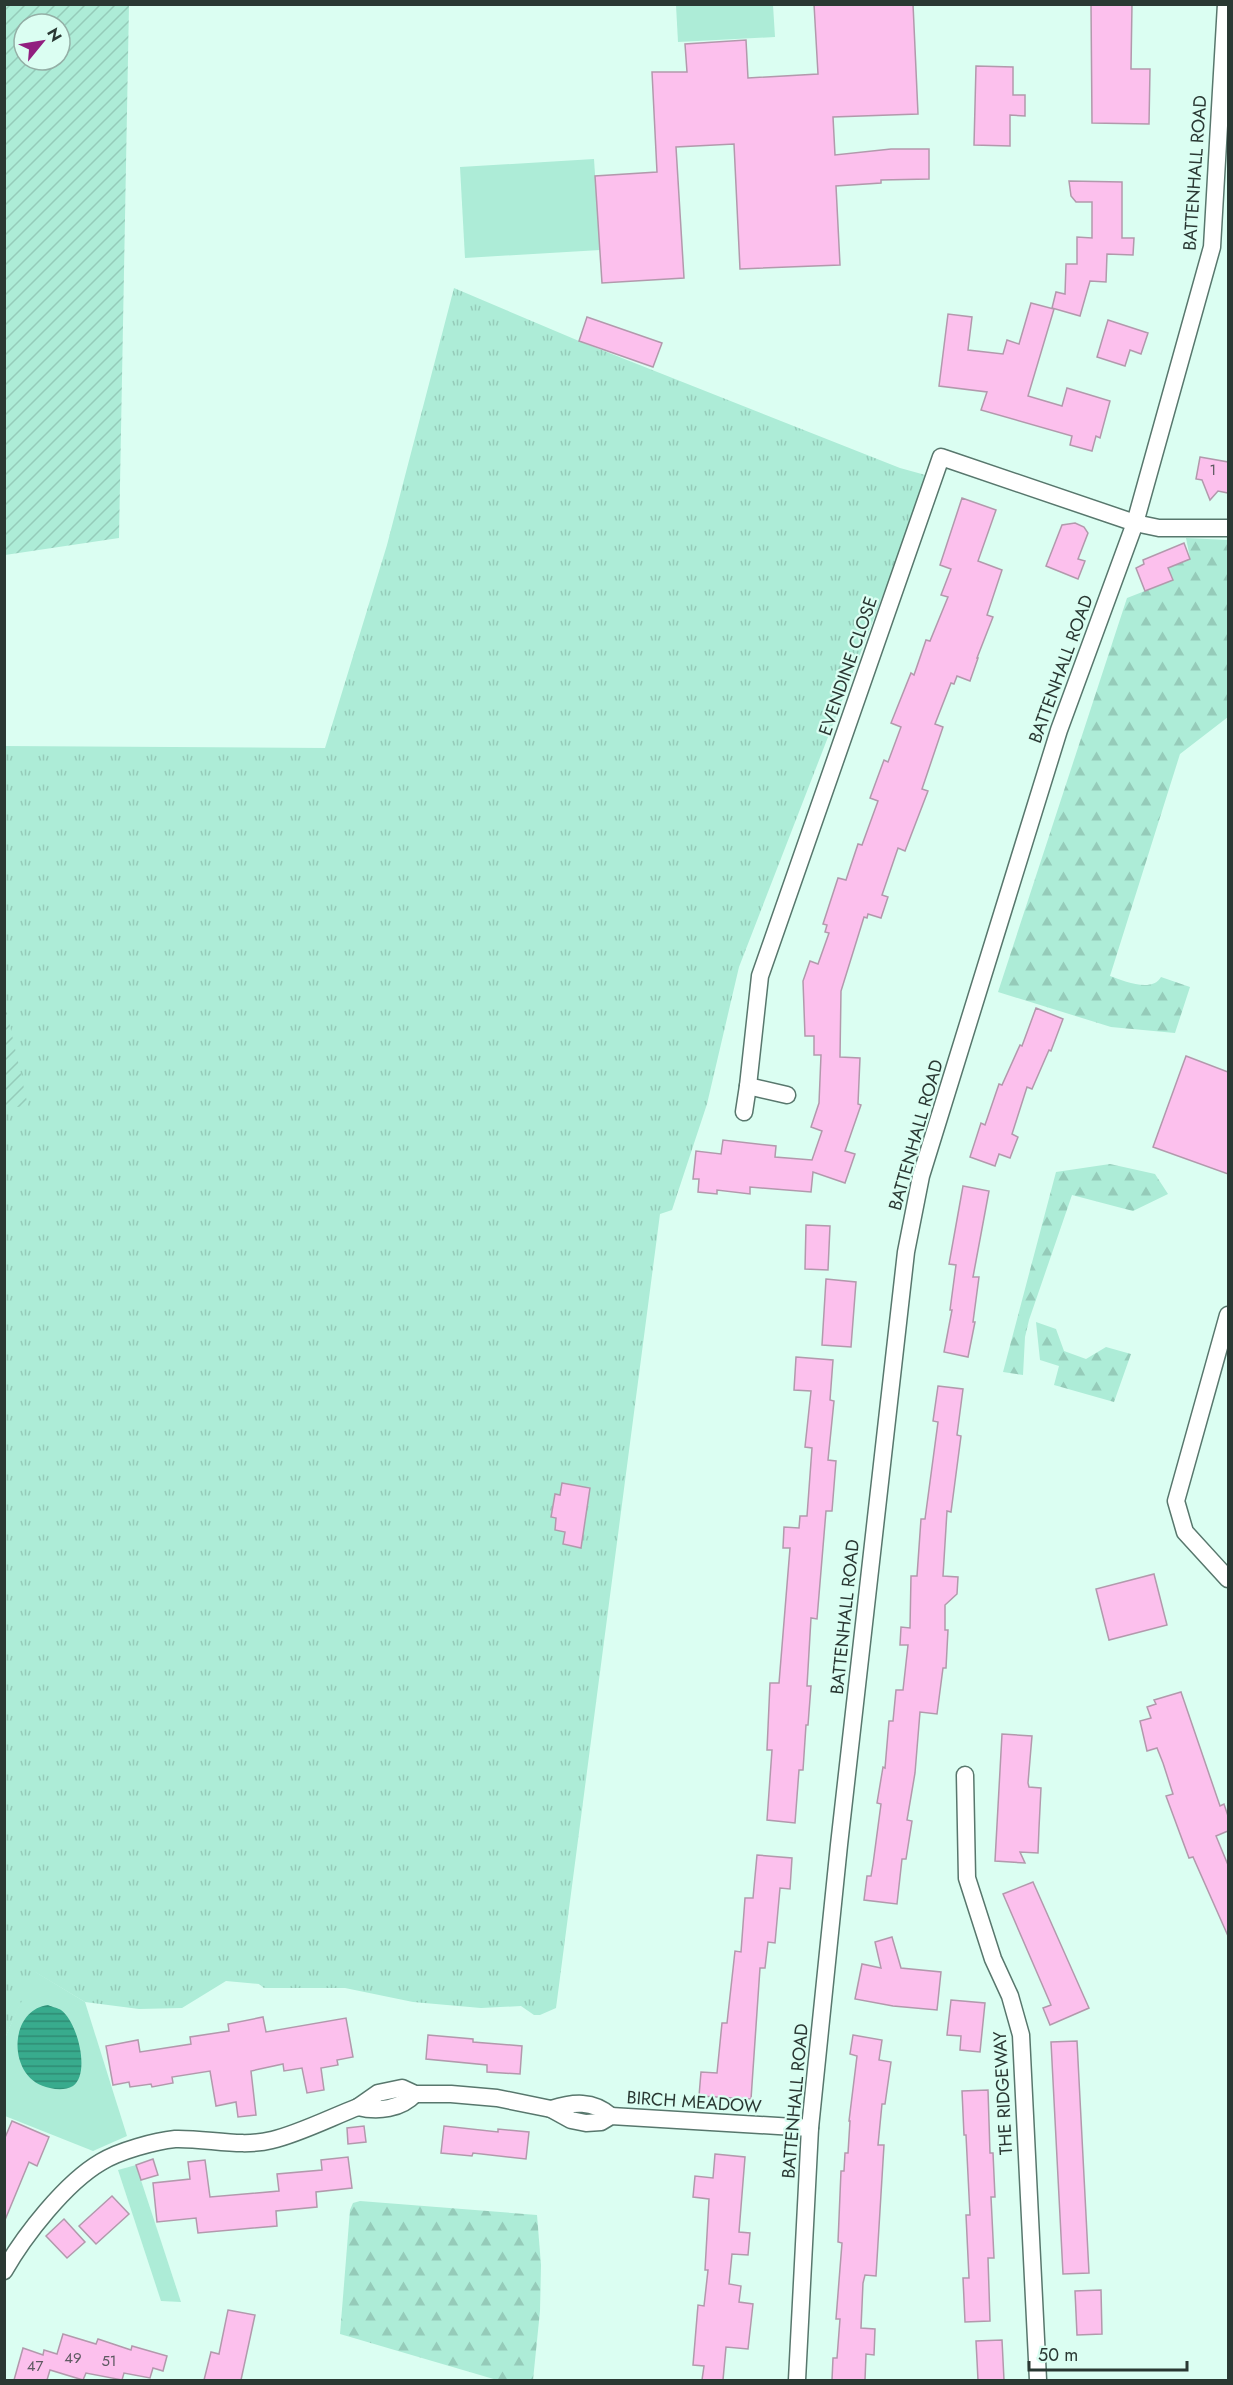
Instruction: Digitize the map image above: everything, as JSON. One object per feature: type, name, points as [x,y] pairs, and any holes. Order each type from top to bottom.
[{"type":"street","name":"BATTENHALL ROAD","points":[[797,2380],[810,2128],[840,1833],[906,1252],[921,1176],[1059,730],[1135,523],[1212,247],[1226,4]]},
{"type":"street","name":"EVENDINE CLOSE","points":[[744,1112],[760,976],[941,457],[1135,523]]},
{"type":"street","points":[[1135,523],[1159,528],[1228,528]]},
{"type":"street","points":[[748,1086],[787,1095]]},
{"type":"street","points":[[1228,1315],[1176,1501],[1185,1532],[1228,1579]]},
{"type":"street","name":"THE RIDGEWAY","points":[[965,1775],[967,1878],[993,1959],[1016,2011],[1021,2035],[1038,2380]]},
{"type":"street","name":"BIRCH MEADOW","points":[[4,2271],[18,2246],[46,2211],[100,2162],[130,2150],[172,2140],[240,2143],[271,2140],[358,2107],[368,2110],[407,2103],[415,2094],[497,2098],[551,2109],[571,2120],[586,2123],[601,2122],[612,2116],[810,2128]]},
{"type":"green space","points":[[5,4],[129,5],[119,538],[5,555]]},
{"type":"green space","points":[[676,5],[773,5],[775,37],[678,42]]},
{"type":"green space","points":[[594,159],[600,250],[465,258],[460,167]]},
{"type":"green space","points":[[454,288],[579,341],[900,468],[929,476],[739,967],[707,1104],[672,1210],[660,1214],[556,2008],[540,2015],[534,2015],[521,2006],[481,2008],[413,2002],[345,1988],[264,1988],[259,1984],[226,1981],[182,2008],[139,2009],[85,2002],[35,1972],[5,2038],[5,746],[325,748],[387,545]]},
{"type":"green space","points":[[1186,538],[1228,540],[1228,717],[1180,754],[1110,976],[1145,985],[1157,982],[1161,977],[1190,987],[1175,1033],[1111,1027],[998,992],[1127,598],[1173,580],[1168,568],[1190,558]]},
{"type":"green space","points":[[5,1004],[28,1106],[5,1108]]},
{"type":"green space","points":[[1110,1164],[1155,1174],[1168,1194],[1133,1211],[1072,1195],[1029,1320],[1025,1337],[1023,1375],[1003,1372],[1056,1172]]},
{"type":"green space","points":[[1036,1322],[1056,1329],[1064,1351],[1086,1359],[1106,1347],[1131,1354],[1114,1402],[1054,1385],[1059,1366],[1040,1360]]},
{"type":"green space","points":[[34,1971],[85,2002],[127,2136],[93,2151],[5,2116],[5,2038]]},
{"type":"green space","points":[[136,2165],[181,2302],[161,2301],[118,2170]]},
{"type":"green space","points":[[360,2201],[537,2215],[541,2265],[540,2311],[533,2380],[497,2380],[340,2334],[350,2210],[353,2203]]},
{"type":"shaded area","points":[[48,2005],[61,2010],[67,2016],[77,2035],[80,2047],[81,2070],[78,2079],[73,2086],[65,2089],[50,2088],[36,2083],[26,2073],[20,2060],[19,2032],[25,2019],[35,2010]]},
{"type":"building","points":[[814,4],[913,4],[918,114],[833,117],[835,155],[891,149],[929,149],[929,179],[881,180],[881,183],[836,186],[840,265],[740,269],[734,144],[676,147],[684,278],[602,283],[595,176],[657,172],[652,72],[687,72],[685,44],[746,40],[748,78],[818,74]]},
{"type":"building","points":[[1091,4],[1132,4],[1131,69],[1150,69],[1149,124],[1092,123]]},
{"type":"building","points":[[976,66],[1013,67],[1013,95],[1025,95],[1025,116],[1010,115],[1010,146],[974,145]]},
{"type":"building","points":[[1069,181],[1122,182],[1122,238],[1134,238],[1133,255],[1107,254],[1106,282],[1090,281],[1080,316],[1052,308],[1056,292],[1065,294],[1066,264],[1077,264],[1077,237],[1092,238],[1092,202],[1076,202],[1071,196]]},
{"type":"building","points":[[1031,303],[1054,309],[1028,396],[1062,406],[1067,388],[1110,401],[1100,438],[1096,436],[1092,451],[1070,445],[1072,436],[981,410],[987,392],[939,386],[948,314],[972,317],[968,350],[1003,354],[1007,340],[1019,344]]},
{"type":"building","points":[[587,317],[662,343],[653,367],[579,341]]},
{"type":"building","points":[[1108,320],[1148,333],[1141,354],[1130,350],[1125,366],[1097,357]]},
{"type":"building","points":[[1200,457],[1228,462],[1228,493],[1218,491],[1210,500],[1202,480],[1196,479]]},
{"type":"building","points":[[962,498],[996,510],[978,561],[1002,570],[987,615],[993,617],[970,681],[957,676],[954,684],[951,683],[935,724],[943,727],[922,789],[928,791],[905,851],[898,848],[882,895],[888,897],[881,918],[868,914],[867,918],[864,917],[841,991],[840,1057],[860,1058],[858,1104],[861,1105],[845,1151],[855,1154],[845,1183],[813,1172],[811,1192],[750,1187],[750,1194],[717,1190],[717,1194],[698,1192],[699,1179],[693,1179],[696,1151],[721,1154],[723,1140],[776,1146],[775,1157],[812,1160],[822,1131],[811,1127],[819,1103],[821,1055],[814,1055],[814,1036],[805,1036],[803,981],[810,961],[818,964],[829,933],[825,932],[827,925],[823,924],[838,878],[846,880],[858,844],[862,845],[878,801],[870,798],[884,760],[888,762],[901,727],[891,723],[911,673],[914,675],[926,640],[930,641],[948,597],[941,595],[951,569],[940,565]]},
{"type":"building","points":[[1075,523],[1084,527],[1088,533],[1078,559],[1085,561],[1078,579],[1046,566],[1062,525]]},
{"type":"building","points":[[1184,543],[1190,559],[1168,568],[1173,580],[1145,591],[1136,568],[1144,564],[1143,560]]},
{"type":"building","points":[[1036,1008],[1063,1019],[1051,1051],[1049,1050],[1032,1089],[1027,1087],[1012,1134],[1018,1137],[1010,1158],[999,1154],[995,1166],[970,1157],[981,1123],[985,1125],[999,1084],[1002,1085],[1020,1045],[1022,1046]]},
{"type":"building","points":[[1186,1056],[1228,1072],[1228,1174],[1153,1147]]},
{"type":"building","points":[[963,1186],[989,1191],[973,1277],[979,1277],[973,1322],[975,1322],[968,1357],[944,1352],[952,1310],[950,1310],[956,1265],[949,1264]]},
{"type":"building","points":[[806,1225],[830,1226],[828,1270],[805,1269]]},
{"type":"building","points":[[826,1279],[856,1282],[851,1347],[822,1345]]},
{"type":"building","points":[[796,1357],[833,1360],[830,1400],[834,1401],[828,1460],[836,1461],[832,1511],[826,1511],[817,1619],[811,1618],[807,1686],[811,1686],[808,1725],[806,1725],[803,1770],[799,1770],[795,1823],[767,1820],[772,1750],[767,1750],[770,1683],[779,1683],[790,1548],[783,1548],[784,1527],[799,1528],[800,1516],[807,1516],[812,1448],[805,1447],[811,1391],[794,1390]]},
{"type":"building","points":[[938,1386],[963,1389],[957,1435],[961,1436],[951,1512],[947,1511],[943,1576],[958,1577],[957,1594],[945,1605],[945,1630],[948,1630],[946,1668],[943,1668],[937,1714],[920,1712],[915,1773],[907,1820],[912,1821],[906,1859],[902,1859],[897,1904],[864,1900],[867,1876],[871,1876],[873,1864],[881,1804],[877,1803],[883,1767],[885,1768],[889,1721],[893,1721],[896,1690],[903,1690],[908,1645],[900,1645],[901,1627],[910,1628],[911,1576],[917,1576],[921,1519],[925,1519],[938,1422],[933,1421]]},
{"type":"building","points":[[562,1483],[590,1488],[581,1548],[563,1544],[565,1532],[555,1530],[556,1518],[551,1517],[555,1494],[560,1495]]},
{"type":"building","points":[[1154,1574],[1167,1625],[1109,1640],[1096,1589]]},
{"type":"building","points":[[1181,1692],[1220,1806],[1224,1804],[1228,1816],[1228,1831],[1216,1836],[1228,1865],[1228,1936],[1193,1857],[1189,1858],[1166,1796],[1173,1794],[1163,1763],[1157,1748],[1147,1751],[1140,1721],[1151,1718],[1147,1707],[1156,1704],[1154,1700]]},
{"type":"building","points":[[1002,1734],[1032,1736],[1028,1783],[1029,1787],[1041,1788],[1038,1853],[1020,1852],[1025,1863],[995,1861]]},
{"type":"building","points":[[757,1855],[792,1858],[790,1889],[780,1888],[775,1943],[768,1942],[765,1968],[760,1968],[751,2099],[699,2096],[701,2072],[717,2073],[722,2023],[727,2023],[735,1951],[741,1952],[745,1898],[753,1898]]},
{"type":"building","points":[[1033,1882],[1089,2008],[1050,2025],[1043,2008],[1051,2005],[1003,1894]]},
{"type":"building","points":[[892,1937],[901,1968],[941,1972],[937,2010],[893,2006],[855,1999],[862,1964],[881,1968],[875,1942]]},
{"type":"building","points":[[951,2000],[985,2003],[980,2052],[960,2050],[961,2036],[947,2035]]},
{"type":"building","points":[[263,2017],[266,2032],[346,2018],[353,2057],[337,2060],[338,2065],[321,2068],[324,2090],[307,2093],[302,2068],[284,2071],[283,2064],[251,2071],[256,2115],[238,2117],[236,2102],[216,2106],[210,2071],[172,2077],[173,2083],[152,2087],[151,2084],[130,2087],[129,2082],[113,2085],[106,2046],[138,2040],[140,2052],[191,2044],[190,2037],[229,2031],[228,2024]]},
{"type":"building","points":[[428,2035],[522,2046],[520,2074],[487,2072],[487,2065],[426,2059]]},
{"type":"building","points":[[853,2035],[882,2040],[879,2060],[891,2062],[885,2104],[882,2104],[878,2145],[884,2145],[876,2276],[865,2275],[863,2283],[861,2328],[875,2329],[874,2355],[866,2354],[865,2380],[832,2380],[833,2358],[837,2358],[840,2319],[836,2319],[842,2243],[838,2242],[841,2171],[844,2171],[845,2153],[848,2153],[849,2121],[857,2056],[850,2054]]},
{"type":"building","points":[[1077,2041],[1089,2273],[1063,2274],[1051,2042]]},
{"type":"building","points":[[988,2090],[990,2153],[993,2153],[995,2197],[991,2197],[994,2258],[988,2258],[990,2321],[965,2322],[963,2278],[969,2278],[966,2215],[970,2215],[962,2091]]},
{"type":"building","points":[[12,2121],[49,2137],[37,2166],[29,2162],[5,2220],[4,2140]]},
{"type":"building","points":[[364,2126],[366,2142],[348,2144],[347,2128]]},
{"type":"building","points":[[444,2126],[498,2132],[498,2129],[529,2132],[526,2159],[473,2153],[472,2156],[441,2153]]},
{"type":"building","points":[[715,2154],[745,2157],[739,2232],[750,2233],[748,2255],[732,2254],[729,2284],[741,2286],[739,2302],[753,2304],[748,2349],[726,2347],[723,2380],[702,2380],[704,2366],[693,2365],[698,2305],[704,2306],[708,2270],[705,2270],[709,2199],[693,2197],[695,2176],[713,2178]]},
{"type":"building","points":[[348,2157],[352,2188],[316,2192],[317,2207],[276,2211],[277,2226],[198,2233],[196,2218],[157,2222],[153,2183],[190,2179],[188,2162],[205,2160],[210,2197],[279,2191],[277,2174],[322,2170],[321,2160]]},
{"type":"building","points":[[153,2159],[158,2175],[141,2180],[136,2165]]},
{"type":"building","points":[[112,2196],[129,2214],[96,2244],[79,2226]]},
{"type":"building","points":[[64,2219],[85,2242],[67,2258],[46,2236]]},
{"type":"building","points":[[1101,2290],[1102,2334],[1077,2335],[1075,2291]]},
{"type":"building","points":[[228,2310],[255,2315],[241,2380],[204,2380],[211,2352],[219,2354]]},
{"type":"building","points":[[63,2334],[96,2344],[98,2339],[131,2350],[132,2346],[167,2356],[163,2371],[153,2368],[150,2378],[124,2373],[122,2380],[86,2373],[83,2380],[50,2370],[47,2380],[14,2380],[23,2348],[43,2355],[44,2350],[57,2354]]},
{"type":"building","points":[[1002,2340],[1004,2380],[978,2380],[976,2341]]}]
